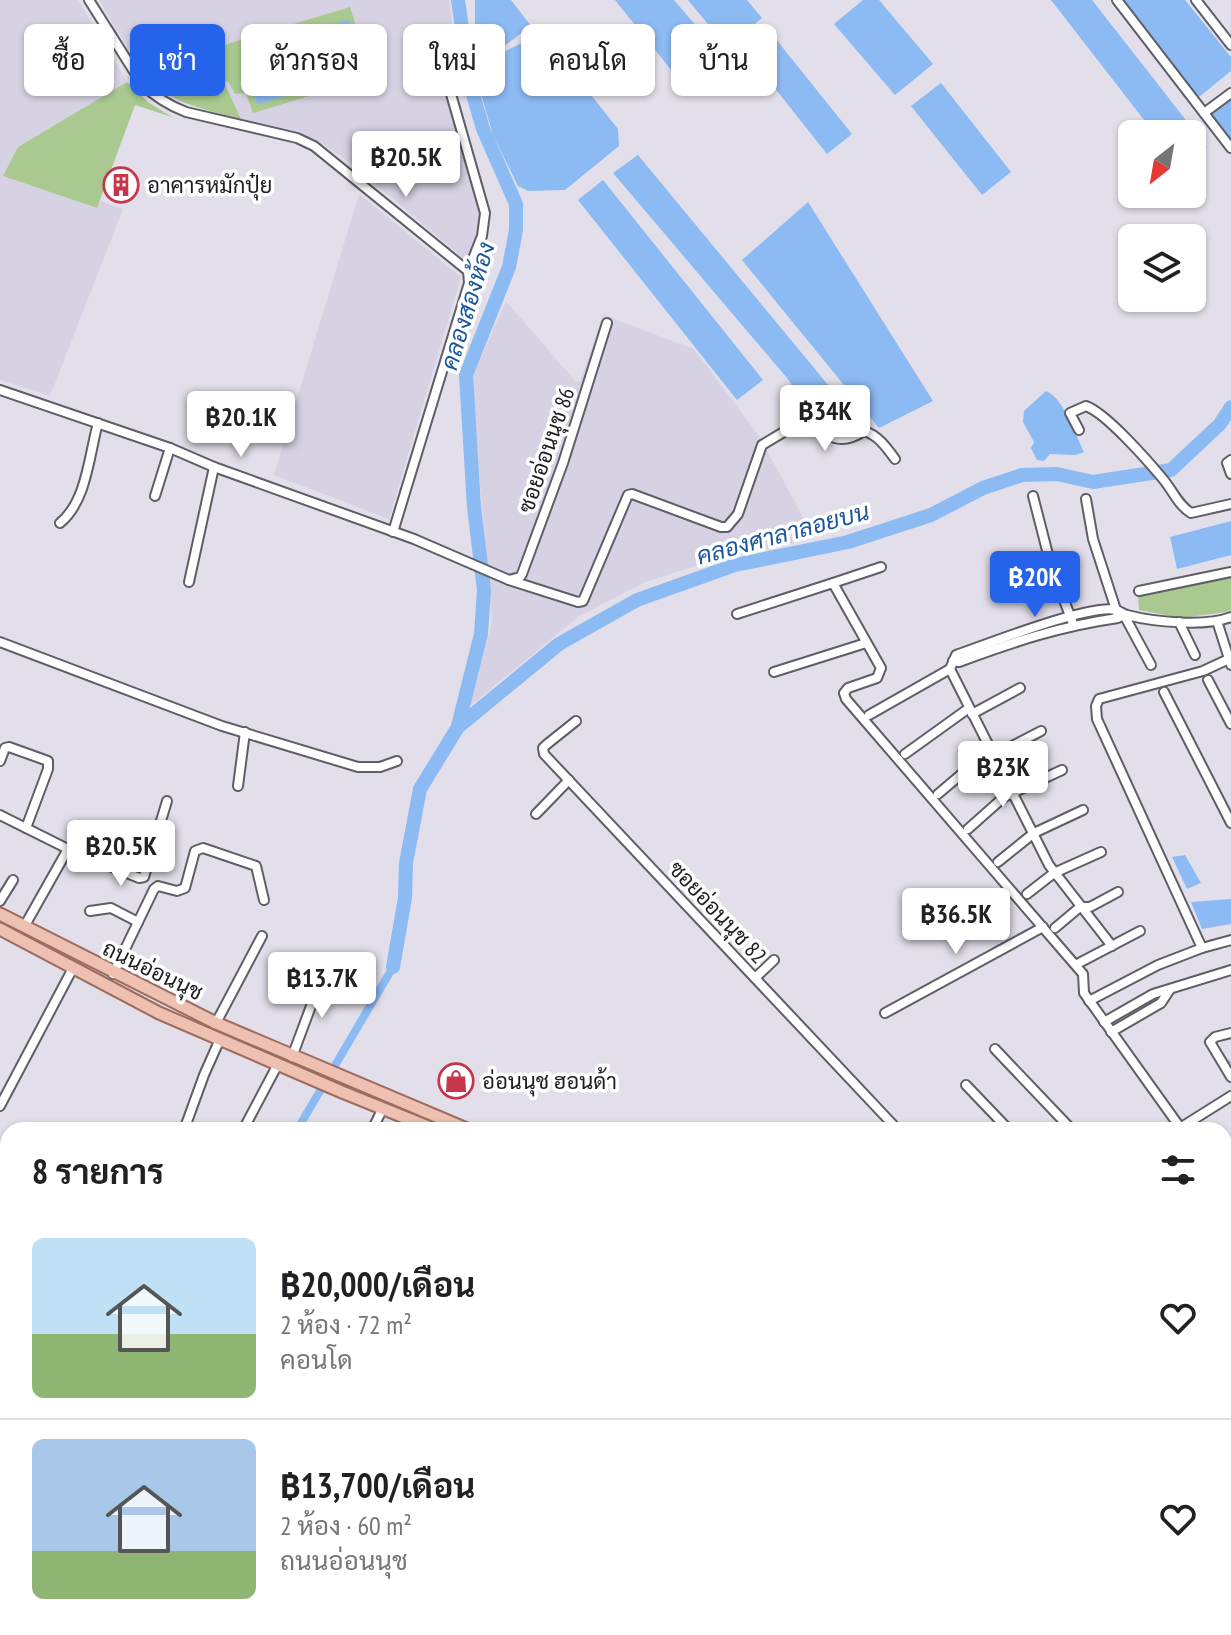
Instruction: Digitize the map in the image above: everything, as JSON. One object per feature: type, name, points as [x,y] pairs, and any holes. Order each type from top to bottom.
[{"type":"main road","name":"ถนนอ่อนนุช","points":[[0,914],[113,974],[292,1057],[342,1092],[417,1122]]},
{"type":"main road","name":"ถนนอ่อนนุช","points":[[0,929],[159,1013],[278,1064],[346,1079],[450,1122]]},
{"type":"street","points":[[89,0],[142,84],[152,93],[186,112],[297,138],[314,146],[468,271]]},
{"type":"street","points":[[1117,0],[1231,148]]},
{"type":"street","points":[[1196,0],[1231,45]]},
{"type":"street","points":[[1204,113],[1231,93]]},
{"type":"street","points":[[393,532],[469,283],[468,271],[482,236],[485,213],[452,96]]},
{"type":"street","name":"ซอยอ่อนนุช 86","points":[[509,580],[522,574],[563,463],[607,323]]},
{"type":"street","points":[[0,390],[170,448],[393,532],[493,574],[578,602],[583,601],[628,495],[727,527],[738,514],[762,445],[809,420],[826,437],[836,439],[857,436],[864,431],[871,433],[895,459]]},
{"type":"street","points":[[1079,430],[1070,413],[1086,406],[1092,408],[1118,431],[1164,480],[1182,508],[1191,513],[1231,504]]},
{"type":"street","points":[[60,523],[74,509],[98,423]]},
{"type":"street","points":[[155,496],[170,448]]},
{"type":"street","points":[[1231,460],[1227,463],[1231,474]]},
{"type":"street","points":[[189,582],[214,467]]},
{"type":"street","points":[[1033,496],[1051,566],[1072,620]]},
{"type":"street","points":[[1086,499],[1093,539],[1119,614],[1151,665]]},
{"type":"street","points":[[737,614],[881,567]]},
{"type":"street","points":[[1139,591],[1231,572]]},
{"type":"street","points":[[833,583],[881,668],[877,678],[848,688],[844,693],[846,699],[1083,974],[1084,993],[1089,1001],[1176,1122]]},
{"type":"street","points":[[869,715],[951,665],[956,655],[1072,620],[1119,614],[1179,622],[1229,618],[1231,630]]},
{"type":"street","points":[[1202,948],[1097,719],[1096,706],[1099,699],[1230,661],[1217,621]]},
{"type":"street","points":[[1179,622],[1195,655]]},
{"type":"street","points":[[0,642],[245,732],[358,767],[380,767],[397,761]]},
{"type":"street","points":[[774,672],[866,643]]},
{"type":"street","points":[[951,665],[971,711],[1054,873],[1112,946]]},
{"type":"street","points":[[1208,680],[1231,724]]},
{"type":"street","points":[[905,754],[971,711],[1020,688]]},
{"type":"street","points":[[1164,692],[1231,823]]},
{"type":"street","name":"ซอยอ่อนนุช 82","points":[[576,721],[543,748],[544,754],[890,1122]]},
{"type":"street","points":[[938,794],[992,753],[1041,731]]},
{"type":"street","points":[[238,786],[245,732]]},
{"type":"street","points":[[0,761],[5,748],[9,747],[48,761],[48,769],[26,828]]},
{"type":"street","points":[[968,829],[1004,797],[1062,770]]},
{"type":"street","points":[[536,814],[569,780]]},
{"type":"street","points":[[0,815],[68,849],[139,878],[144,877],[167,801]]},
{"type":"street","points":[[998,862],[1034,833],[1083,810]]},
{"type":"street","points":[[113,974],[154,889],[158,886],[177,891],[185,888],[191,856],[195,851],[203,848],[256,866],[264,900]]},
{"type":"street","points":[[24,927],[68,849]]},
{"type":"street","points":[[1027,894],[1054,873],[1101,852]]},
{"type":"street","points":[[0,901],[13,880]]},
{"type":"street","points":[[1055,928],[1080,907],[1090,907],[1118,892]]},
{"type":"street","points":[[90,911],[111,908],[138,922]]},
{"type":"street","points":[[885,1013],[1043,927]]},
{"type":"street","points":[[1079,963],[1140,931]]},
{"type":"street","points":[[216,1023],[262,936]]},
{"type":"street","points":[[1089,1001],[1158,965],[1231,940]]},
{"type":"street","points":[[755,978],[774,960]]},
{"type":"street","points":[[0,1106],[73,968]]},
{"type":"street","points":[[292,1057],[307,1014],[327,973],[331,969],[345,968]]},
{"type":"street","points":[[1104,1022],[1153,994],[1231,970]]},
{"type":"street","points":[[1111,1032],[1161,1003],[1169,991]]},
{"type":"street","points":[[1230,1075],[1227,1064],[1210,1042],[1215,1037],[1231,1033]]},
{"type":"street","points":[[187,1122],[220,1039]]},
{"type":"street","points":[[995,1049],[1064,1122]]},
{"type":"street","points":[[247,1122],[278,1064]]},
{"type":"street","points":[[966,1085],[1001,1122]]},
{"type":"street","points":[[1192,1122],[1231,1096]]},
{"type":"street","points":[[376,1122],[383,1108]]},
{"type":"shaded area","points":[[0,0],[78,0],[92,24],[24,24],[24,96],[104,96],[18,147],[4,175],[96,208],[101,201],[123,209],[50,396],[0,380]]},
{"type":"shaded area","points":[[99,0],[449,0],[453,24],[403,24],[403,96],[449,96],[481,212],[480,230],[469,263],[349,162],[320,142],[303,134],[241,119],[225,84],[229,43],[225,44],[225,24],[130,24],[130,52]]},
{"type":"shaded area","points":[[114,60],[127,82],[114,90]]},
{"type":"shaded area","points":[[359,194],[461,277],[389,519],[274,475]]},
{"type":"shaded area","points":[[506,301],[576,382],[580,381],[603,315],[694,349],[759,436],[814,537],[780,547],[737,553],[645,582],[578,617],[470,706],[492,622],[473,375]]},
{"type":"green space","points":[[350,7],[355,24],[294,24]]},
{"type":"green space","points":[[241,40],[241,93],[235,94],[228,81],[225,82],[225,45]]},
{"type":"green space","points":[[127,82],[130,96],[142,96],[172,117],[135,105],[97,208],[3,176],[18,147],[104,96],[114,96],[114,90]]},
{"type":"green space","points":[[225,84],[241,119],[199,108],[174,97],[225,96]]},
{"type":"green space","points":[[247,96],[309,96],[253,113]]},
{"type":"green space","points":[[1231,578],[1231,610],[1226,612],[1181,618],[1139,610],[1138,595]]},
{"type":"water","points":[[475,0],[511,0],[529,24],[521,24],[521,34],[505,45],[505,24],[475,24]]},
{"type":"water","points":[[615,0],[674,0],[695,24],[671,24],[671,70],[655,50],[655,24],[634,24]]},
{"type":"water","points":[[688,0],[747,0],[762,18],[755,24],[708,24]]},
{"type":"water","points":[[863,0],[879,0],[933,64],[895,95],[834,24]]},
{"type":"water","points":[[1051,0],[1092,0],[1186,120],[1144,120]]},
{"type":"water","points":[[1120,0],[1185,0],[1231,57],[1231,71],[1199,97]]},
{"type":"water","points":[[777,40],[852,134],[827,154],[777,91]]},
{"type":"water","points":[[521,43],[521,96],[592,96],[618,129],[619,146],[565,190],[528,191],[518,186],[493,135],[482,96],[505,96],[505,51]]},
{"type":"water","points":[[941,83],[1011,172],[982,195],[911,106]]},
{"type":"water","points":[[255,96],[285,96],[259,104]]},
{"type":"water","points":[[1231,96],[1231,142],[1209,113]]},
{"type":"water","points":[[638,155],[857,420],[858,431],[841,442],[831,441],[787,378],[613,173]]},
{"type":"water","points":[[603,180],[763,380],[737,400],[578,200]]},
{"type":"water","points":[[808,202],[933,401],[879,428],[742,260]]},
{"type":"water","points":[[1046,391],[1063,409],[1084,452],[1075,455],[1050,454],[1044,461],[1037,460],[1031,448],[1034,442],[1023,422],[1024,411]]},
{"type":"water","points":[[1231,521],[1231,555],[1177,569],[1170,537]]},
{"type":"water","points":[[1185,855],[1201,883],[1187,889],[1172,857]]},
{"type":"water","points":[[1231,899],[1231,924],[1202,929],[1191,902]]},
{"type":"waterway","name":"คลองสองห้อง","points":[[458,0],[470,84],[483,129],[516,204],[516,230],[509,267],[466,375],[474,507],[484,590],[481,634],[458,726]]},
{"type":"waterway","name":"คลองศาลาลอยบน","points":[[393,967],[405,898],[406,863],[420,789],[458,727],[559,644],[637,600],[735,565],[848,542],[931,515],[983,488],[1022,475],[1057,474],[1093,482],[1171,470],[1220,424],[1231,407]]},
{"type":"waterway","name":"คลองศาลาลอยบน","points":[[302,1122],[393,967]]},
{"type":"place","name":"อาคารหมักปุ๋ย","points":[[121,185]]},
{"type":"place","name":"อ่อนนุช ฮอนด้า","points":[[456,1081]]}]
